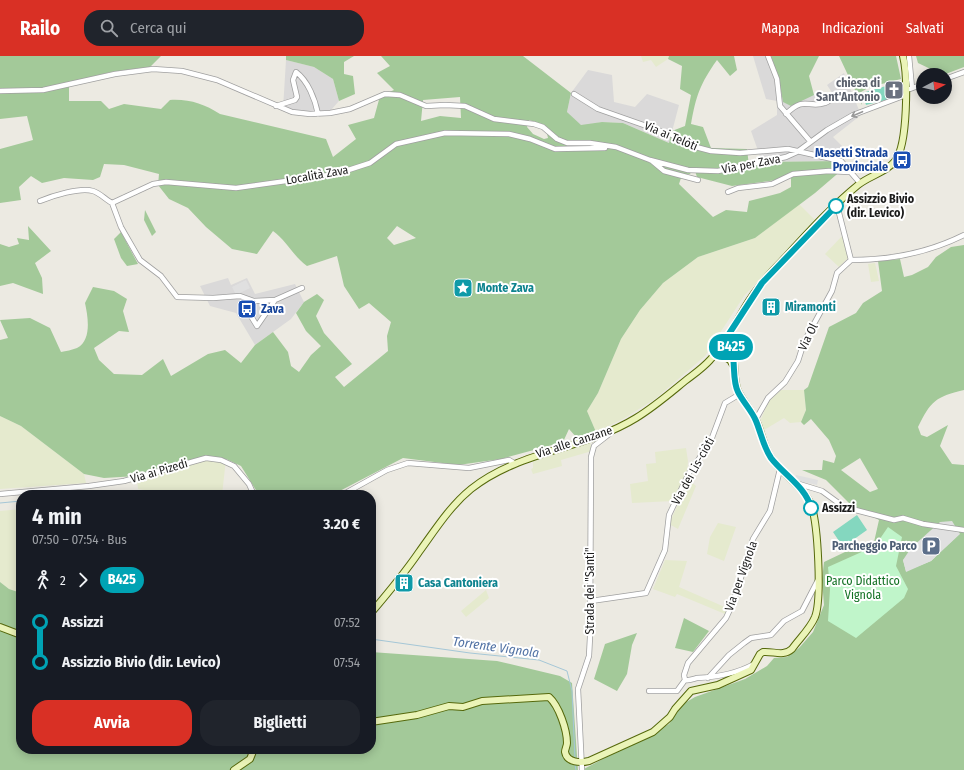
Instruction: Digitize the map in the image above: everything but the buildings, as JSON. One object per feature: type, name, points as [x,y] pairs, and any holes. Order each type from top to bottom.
[{"type":"street","points":[[768,56],[777,79],[780,106],[810,141]]},
{"type":"street","name":"Via alle Canzane","points":[[376,607],[400,578],[451,509],[470,489],[494,473],[514,463],[599,436],[617,428],[651,409],[704,366],[717,352],[762,283],[860,183],[889,167],[896,160],[902,147],[908,91],[903,56]]},
{"type":"street","points":[[908,91],[909,56]]},
{"type":"street","points":[[0,90],[43,90],[115,74],[153,69],[182,71],[217,80],[292,112],[318,114],[350,109],[385,94],[400,95],[426,106],[445,104],[465,106],[494,119],[534,124],[543,127],[557,139],[567,143],[590,143],[611,147]]},
{"type":"street","points":[[276,106],[295,100],[297,97],[293,80],[296,72],[306,85],[313,98],[318,114]]},
{"type":"street","points":[[952,76],[964,72]]},
{"type":"street","points":[[797,152],[810,141],[853,115],[916,87]]},
{"type":"street","name":"Via ai Telòti","points":[[574,94],[598,109],[672,135],[692,146],[711,151],[740,153],[788,149],[841,161],[860,183]]},
{"type":"street","points":[[786,114],[793,106],[800,103],[826,103],[836,96]]},
{"type":"street","name":"Località Zava","points":[[112,203],[153,184],[166,182],[236,188],[336,174],[370,163],[396,144],[445,133],[509,134],[530,139],[555,149],[611,147]]},
{"type":"street","name":"Via per Zava","points":[[611,147],[616,147],[650,160],[688,170],[718,171],[786,157],[797,152]]},
{"type":"street","points":[[650,160],[664,171],[698,180]]},
{"type":"street","points":[[728,192],[738,188],[772,184],[793,174],[830,171],[850,172]]},
{"type":"street","points":[[40,201],[72,192],[88,190],[94,191],[112,203],[121,227],[140,260],[161,276],[177,297],[240,296],[249,300],[275,300],[302,288]]},
{"type":"street","points":[[837,205],[851,260],[895,258],[911,255],[964,236]]},
{"type":"street","name":"Via Ol","points":[[756,420],[768,398],[785,382],[798,361],[804,342],[832,291],[837,273],[851,260]]},
{"type":"street","points":[[249,300],[249,312],[257,326],[275,300]]},
{"type":"street","points":[[376,721],[418,715],[449,706],[464,707],[482,701],[543,696],[550,697],[556,706],[564,729],[567,743],[565,752],[577,762],[589,761],[653,732],[670,717],[675,708],[691,692],[734,679],[751,670],[760,654],[763,652],[781,654],[788,652],[804,634],[813,620],[817,610],[818,579],[815,520],[811,505],[806,495],[780,469],[768,452],[756,420],[740,394],[735,382],[731,347],[725,340]]},
{"type":"street","points":[[717,352],[730,360],[733,366]]},
{"type":"street","name":"Via dei Lis-ciòti","points":[[590,601],[646,593],[665,550],[669,515],[682,486],[710,443],[725,402],[740,394]]},
{"type":"street","name":"Strada dei \"Santi\"","points":[[582,770],[577,762],[578,689],[589,656],[591,457],[594,446],[617,428]]},
{"type":"street","name":"Via ai Pizedi","points":[[44,490],[124,481],[206,458],[222,460],[234,466],[249,484],[252,490]]},
{"type":"street","points":[[351,490],[387,470],[408,463],[468,468],[508,460],[514,463]]},
{"type":"street","name":"Via per Vignola","points":[[685,680],[684,676],[688,663],[726,618],[733,603],[753,539],[770,511],[780,469]]},
{"type":"street","points":[[792,482],[822,492],[844,507],[894,520],[903,518],[929,525],[964,530]]},
{"type":"street","name":"Via ai Pizedi","points":[[0,494],[16,493]]},
{"type":"street","points":[[708,678],[744,642],[751,638],[771,635],[784,621],[802,611],[818,579]]},
{"type":"street","points":[[0,627],[16,633]]},
{"type":"street","points":[[649,691],[677,691],[685,680],[708,678],[742,670],[756,663]]},
{"type":"street","points":[[234,770],[250,759],[252,754]]},
{"type":"shaded area","points":[[753,56],[771,56],[779,80],[814,95],[820,91],[825,99],[833,94],[827,85],[844,73],[861,115],[833,137],[848,152],[841,161],[762,162],[751,131],[777,115],[777,101],[766,99]]},
{"type":"shaded area","points":[[286,60],[314,67],[333,79],[339,101],[331,110],[309,114],[283,109]]},
{"type":"shaded area","points":[[588,70],[612,75],[614,102],[635,107],[647,94],[679,105],[669,143],[623,123],[602,122],[581,126],[567,112],[571,93]]},
{"type":"shaded area","points":[[228,278],[231,285],[247,278],[255,294],[295,284],[304,302],[291,319],[255,345],[236,313],[210,306],[200,286]]},
{"type":"shaded area","points":[[246,280],[250,288],[236,295],[232,287]]},
{"type":"shaded area","points":[[796,475],[818,480],[817,485],[795,480]]},
{"type":"shaded area","name":"Parcheggio Parco","points":[[952,521],[960,534],[931,561],[906,572],[903,560],[911,548],[940,522]]},
{"type":"green space","points":[[0,56],[161,56],[150,67],[111,72],[69,83],[69,101],[101,101],[109,109],[124,104],[161,109],[170,100],[190,101],[208,107],[220,114],[326,139],[333,157],[356,139],[348,125],[374,118],[380,96],[394,90],[377,73],[390,66],[381,56],[523,56],[571,93],[567,112],[581,125],[602,122],[623,123],[669,143],[672,131],[685,126],[691,95],[680,89],[682,66],[668,59],[669,56],[734,56],[737,70],[730,76],[717,60],[706,76],[695,106],[691,124],[703,127],[711,148],[747,149],[749,166],[762,162],[841,161],[843,169],[815,193],[755,238],[698,257],[663,283],[640,310],[621,339],[598,393],[587,411],[596,432],[577,438],[569,429],[563,442],[501,459],[458,465],[403,458],[342,490],[256,490],[241,466],[226,459],[198,459],[137,476],[104,478],[84,474],[21,426],[0,416],[0,340],[8,338],[0,320],[30,318],[50,328],[61,352],[75,349],[82,344],[87,334],[88,321],[85,303],[93,287],[114,291],[127,299],[123,311],[129,332],[119,331],[94,348],[99,360],[114,374],[142,375],[163,359],[171,376],[208,354],[225,350],[241,363],[255,345],[273,332],[288,352],[291,366],[299,372],[311,355],[321,346],[306,331],[296,313],[304,302],[317,294],[324,300],[316,316],[324,333],[352,364],[335,377],[344,387],[388,351],[387,336],[391,322],[369,303],[359,309],[344,286],[337,256],[307,266],[273,231],[257,254],[232,249],[206,227],[188,208],[169,199],[158,185],[159,174],[124,165],[104,164],[100,177],[93,180],[64,178],[42,183],[31,176],[19,187],[21,200],[0,203],[0,149],[33,140],[27,116],[0,119]],"holes":[[[460,97],[461,118],[440,116],[421,121],[423,100]],[[529,120],[545,125],[548,138],[544,139],[533,134],[527,127]],[[694,168],[697,177],[732,186],[791,178],[791,187],[780,193],[749,201],[747,212],[726,210],[713,217],[679,184],[682,175],[690,174]],[[397,226],[416,238],[394,245],[387,238]]]},
{"type":"green space","points":[[286,56],[354,56],[344,62],[344,74],[353,76],[355,94],[339,101],[333,79],[314,67],[286,60]]},
{"type":"green space","points":[[641,56],[669,56],[668,59],[656,67],[651,60],[643,62]]},
{"type":"green space","points":[[771,56],[819,56],[809,76],[814,95],[791,106],[783,102],[779,80]]},
{"type":"green space","points":[[839,56],[896,56],[901,79],[870,87],[861,92],[862,105]]},
{"type":"green space","points":[[916,56],[964,56],[964,67],[952,72],[952,68],[928,68],[918,63]]},
{"type":"green space","points":[[886,86],[890,99],[866,105],[862,93]]},
{"type":"green space","points":[[799,204],[815,220],[744,296],[705,356],[655,399],[623,419],[596,432],[587,411],[598,393],[621,339],[640,310],[663,283],[698,257],[755,238]]},
{"type":"green space","points":[[145,210],[156,232],[152,236],[144,220]]},
{"type":"green space","points":[[28,226],[51,251],[35,263],[42,278],[43,294],[13,283],[0,286],[0,244],[9,247],[19,244],[17,238],[29,240]]},
{"type":"green space","points":[[121,232],[138,264],[127,266],[121,258],[114,239]]},
{"type":"green space","points":[[843,235],[848,258],[839,267],[825,254]]},
{"type":"green space","points":[[964,245],[964,390],[946,395],[935,401],[927,411],[918,427],[921,435],[927,437],[948,425],[940,446],[952,464],[964,465],[964,770],[582,770],[669,724],[683,704],[695,697],[745,679],[767,666],[774,658],[787,657],[799,648],[813,632],[824,605],[822,580],[824,562],[845,552],[858,551],[874,542],[879,520],[852,506],[826,480],[802,470],[822,470],[823,460],[834,463],[836,456],[829,440],[811,419],[804,425],[801,422],[806,410],[804,390],[808,387],[829,327],[856,313],[863,303],[882,291],[878,261],[900,259],[904,277],[912,275],[928,267],[936,257],[951,247]],"holes":[[[860,458],[878,489],[870,492],[841,470]],[[960,533],[931,561],[906,571],[903,560]]]},
{"type":"green space","points":[[875,263],[879,281],[871,282],[868,264]]},
{"type":"green space","points":[[781,390],[804,390],[806,410],[801,422],[790,423],[784,418],[764,430],[761,419],[769,400]]},
{"type":"green space","points":[[0,416],[21,426],[84,474],[86,483],[0,489]]},
{"type":"green space","points":[[590,442],[592,451],[561,460],[562,466],[533,474],[531,469],[533,468],[533,459]]},
{"type":"green space","points":[[686,448],[688,461],[687,473],[673,501],[632,503],[630,484],[648,481],[646,464],[656,463],[655,452]]},
{"type":"green space","points":[[198,459],[226,459],[223,490],[144,490],[138,489],[137,476]]},
{"type":"green space","points":[[689,480],[696,486],[678,529],[669,524]]},
{"type":"green space","points":[[16,509],[16,591],[9,589],[0,582],[0,511]]},
{"type":"green space","points":[[857,515],[867,530],[843,547],[833,532]]},
{"type":"green space","points":[[718,523],[736,527],[724,561],[707,554],[710,537]]},
{"type":"green space","name":"Parco Didattico Vignola","points":[[888,527],[902,537],[896,566],[908,589],[904,598],[856,638],[828,621],[830,589],[828,567],[875,546]]},
{"type":"green space","points":[[665,560],[687,561],[679,587],[727,608],[725,614],[677,594],[675,597],[653,589]]},
{"type":"green space","points":[[0,582],[9,589],[16,591],[16,632],[0,626]]},
{"type":"green space","points":[[486,590],[489,598],[466,617],[461,611]]},
{"type":"green space","points":[[684,618],[709,631],[693,652],[675,648]]},
{"type":"green space","points":[[0,629],[16,634],[16,754],[376,754],[376,652],[497,661],[560,676],[572,683],[578,770],[0,770]]},
{"type":"green space","points":[[637,633],[632,645],[627,674],[617,691],[594,679],[605,644]]},
{"type":"waterway","name":"Torrente Vignola","points":[[0,503],[16,501]]},
{"type":"waterway","name":"Torrente Vignola","points":[[376,640],[470,653],[539,660],[567,671],[572,691],[575,759]]},
{"type":"waterway","name":"Torrente Vignola","points":[[575,765],[576,770]]},
{"type":"bus line","name":"B425","points":[[811,508],[806,495],[771,458],[756,420],[736,387],[731,347],[725,340],[745,306],[762,283],[836,206]]},
{"type":"place","name":"chiesa di Sant'Antonio","points":[[894,90]]},
{"type":"place","name":"Masetti Strada Provinciale","points":[[902,160]]},
{"type":"place","name":"Assizzio Bivio (dir. Levico)","points":[[836,206]]},
{"type":"place","name":"Monte Zava","points":[[463,288]]},
{"type":"place","name":"Miramonti","points":[[771,307]]},
{"type":"place","name":"Zava","points":[[247,309]]},
{"type":"place","name":"Assizzi","points":[[811,508]]},
{"type":"place","name":"Parcheggio Parco","points":[[931,546]]},
{"type":"place","name":"Casa Cantoniera","points":[[404,583]]}]
